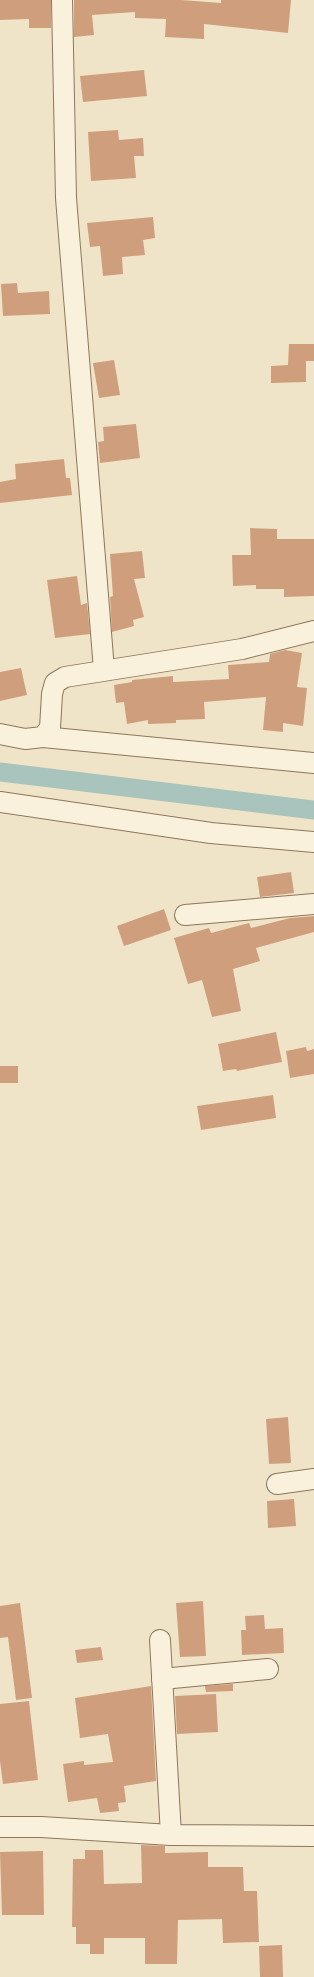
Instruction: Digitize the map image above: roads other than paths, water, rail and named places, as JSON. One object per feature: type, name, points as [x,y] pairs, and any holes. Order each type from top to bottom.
[{"type":"street","points":[[62,0],[66,198],[104,670]]},
{"type":"street","points":[[43,737],[50,728],[52,694],[55,683],[65,676],[242,649],[314,631]]},
{"type":"street","points":[[0,734],[25,739],[43,737],[314,763]]},
{"type":"street","points":[[0,802],[211,833],[314,842]]},
{"type":"street","points":[[185,915],[314,904]]},
{"type":"street","points":[[277,1484],[314,1479]]},
{"type":"street","points":[[160,1640],[171,1835]]},
{"type":"street","points":[[162,1679],[268,1669]]},
{"type":"street","points":[[0,1827],[41,1827],[171,1835],[314,1836]]},
{"type":"waterway","points":[[0,772],[314,810]]}]
